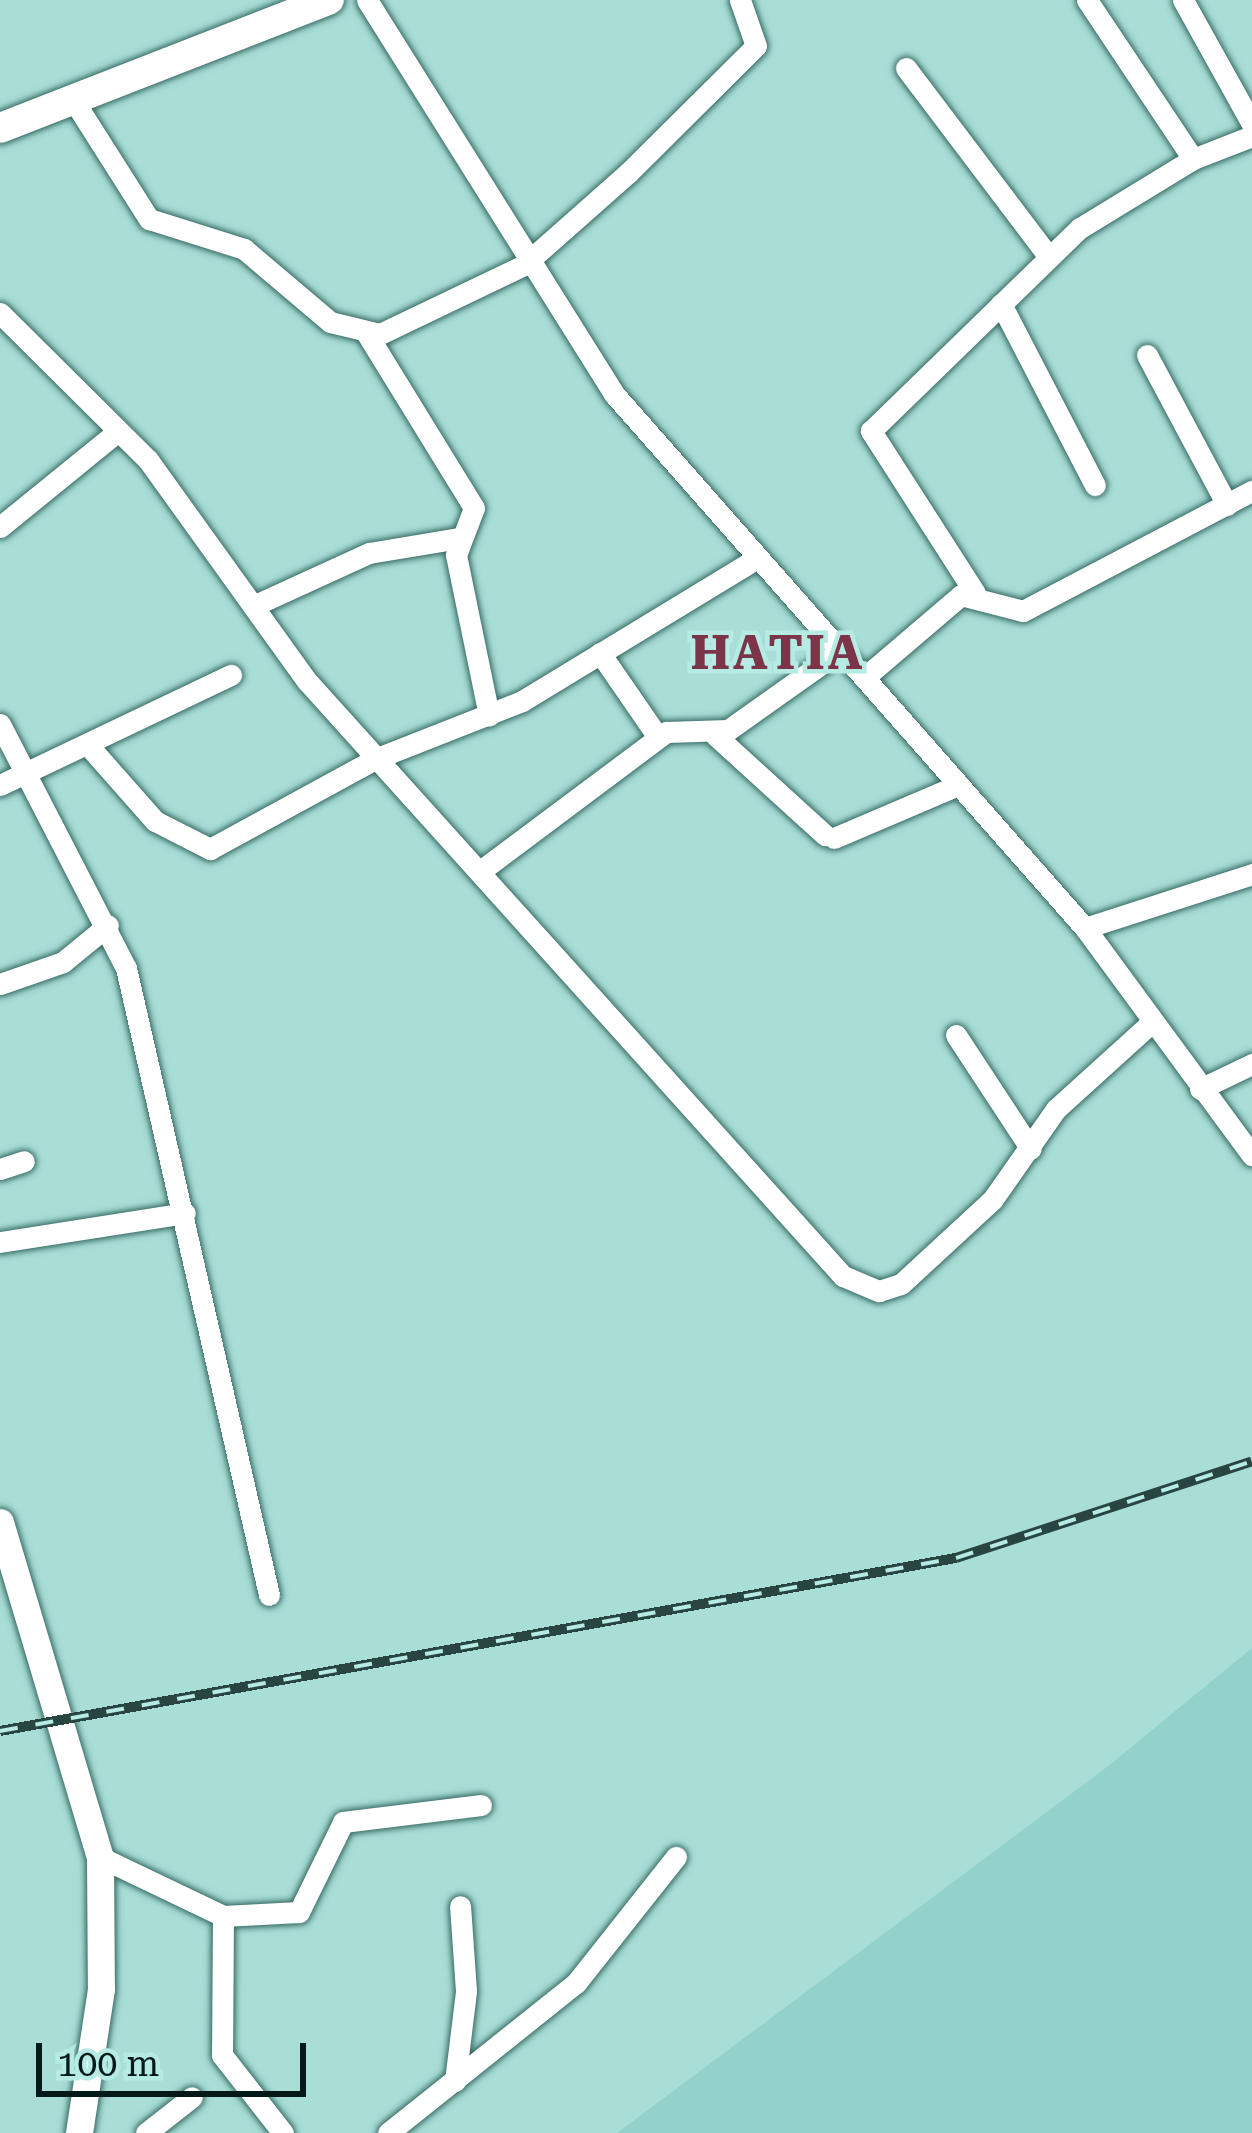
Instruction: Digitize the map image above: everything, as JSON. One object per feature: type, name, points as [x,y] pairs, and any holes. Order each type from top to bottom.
[{"type":"main road","points":[[0,128],[329,0]]},
{"type":"street","points":[[367,0],[524,265],[614,394],[1085,928],[1252,1155]]},
{"type":"street","points":[[367,334],[524,265],[756,46],[740,0]]},
{"type":"street","points":[[1087,0],[1193,159]]},
{"type":"street","points":[[1183,0],[1252,124]]},
{"type":"street","points":[[906,68],[1049,256]]},
{"type":"street","points":[[74,101],[149,219],[244,249],[330,322],[367,334],[468,489],[473,516],[460,538],[489,716]]},
{"type":"street","points":[[1252,136],[1193,159],[1049,256],[870,439],[975,593],[1023,611],[1252,491]]},
{"type":"street","points":[[1000,304],[1095,485]]},
{"type":"street","points":[[0,313],[118,431],[375,759],[483,869],[853,1282],[901,1284],[1031,1149],[1056,1109],[1152,1022]]},
{"type":"street","points":[[1147,355],[1227,505]]},
{"type":"street","points":[[0,527],[118,431]]},
{"type":"street","points":[[253,606],[370,554],[460,538]]},
{"type":"street","points":[[87,744],[155,821],[202,850],[375,759],[489,716],[757,558]]},
{"type":"street","points":[[865,677],[950,602],[975,593]]},
{"type":"street","points":[[715,735],[841,650]]},
{"type":"street","points":[[600,653],[658,737]]},
{"type":"street","points":[[11,780],[231,675]]},
{"type":"street","points":[[0,724],[11,780],[107,925],[184,1213],[269,1594]]},
{"type":"street","points":[[483,869],[658,737],[677,728],[715,735],[829,837],[958,785]]},
{"type":"street","points":[[1085,928],[1252,874]]},
{"type":"street","points":[[0,984],[63,962],[107,925]]},
{"type":"street","points":[[956,1034],[1031,1149]]},
{"type":"street","points":[[1200,1089],[1252,1064]]},
{"type":"street","points":[[0,1169],[24,1161]]},
{"type":"street","points":[[0,1242],[184,1213]]},
{"type":"street","points":[[0,1522],[100,1857],[101,1989],[79,2133]]},
{"type":"street","points":[[100,1857],[223,1916],[299,1912],[343,1822],[481,1805]]},
{"type":"street","points":[[388,2133],[576,1983],[676,1857]]},
{"type":"street","points":[[454,2081],[466,1991],[460,1906]]},
{"type":"street","points":[[223,1916],[222,2055],[283,2133]]},
{"type":"street","points":[[146,2133],[192,2097]]},
{"type":"shaded area","points":[[1252,1648],[1252,2133],[617,2133],[1107,1767]]},
{"type":"railway","points":[[0,1731],[956,1558],[1252,1461]]},
{"type":"district","name":"HATIA","points":[[778,654]]}]
